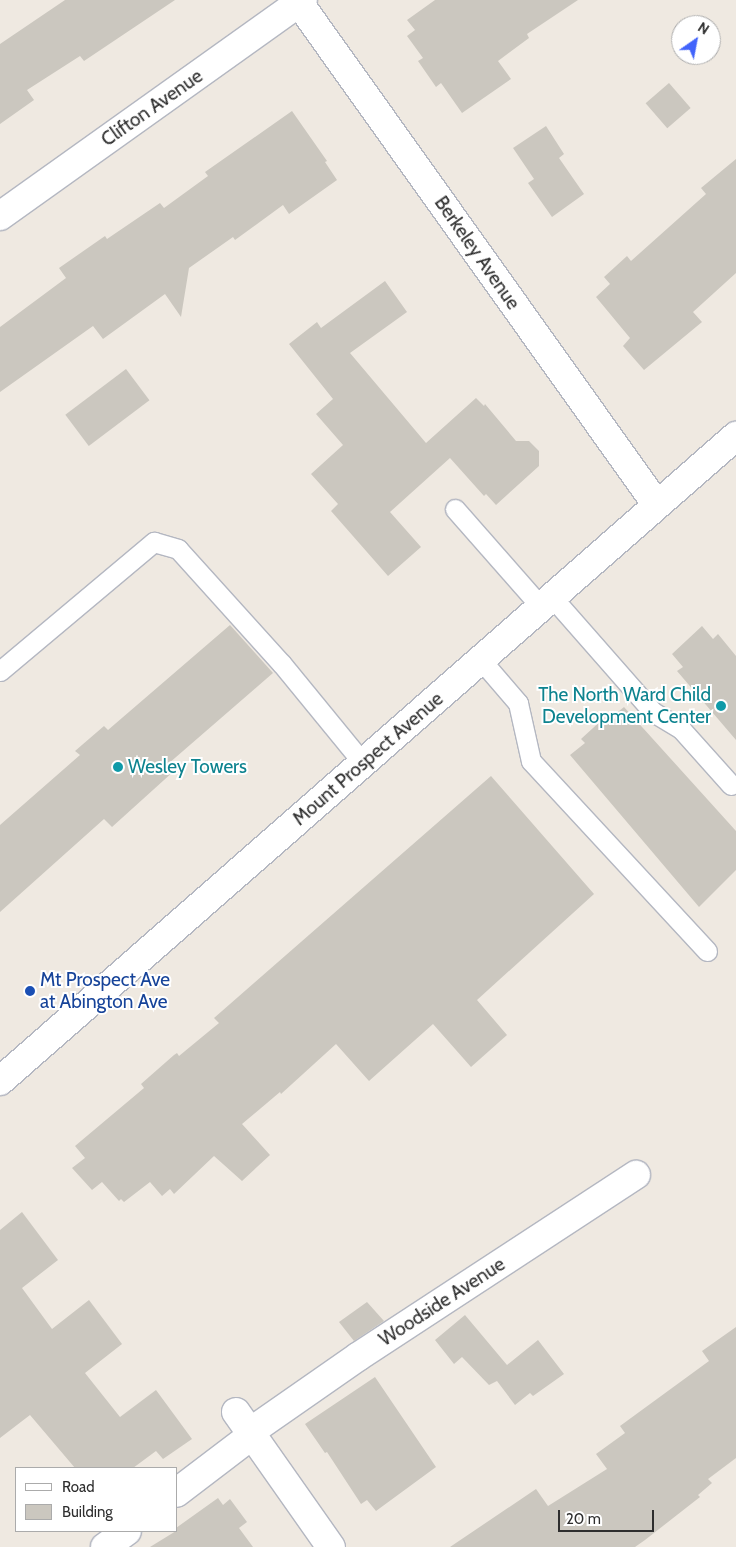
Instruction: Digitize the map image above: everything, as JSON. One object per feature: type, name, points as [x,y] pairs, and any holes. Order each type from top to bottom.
[{"type":"street","name":"Clifton Avenue","points":[[0,216],[300,1]]},
{"type":"street","name":"Berkeley Avenue","points":[[300,1],[657,505]]},
{"type":"street","name":"Mount Prospect Avenue","points":[[2,1076],[736,436]]},
{"type":"street","name":"Woodside Avenue","points":[[178,1491],[246,1426],[359,1356],[636,1175]]},
{"type":"street","points":[[246,1426],[331,1547]]},
{"type":"street","points":[[105,1547],[126,1532]]},
{"type":"lane","points":[[455,510],[653,712],[681,729],[731,785]]},
{"type":"lane","points":[[0,671],[154,542],[178,549],[282,664],[363,763]]},
{"type":"lane","points":[[481,660],[518,703],[531,761],[707,951]]},
{"type":"building","points":[[65,0],[175,0],[84,61],[80,56],[27,90],[34,100],[0,124],[0,44]]},
{"type":"building","points":[[435,0],[578,0],[527,34],[529,38],[498,61],[511,79],[462,113],[441,83],[436,87],[418,61],[423,58],[407,36],[415,30],[407,20]]},
{"type":"building","points":[[669,83],[691,108],[667,128],[646,103]]},
{"type":"building","points":[[292,111],[327,161],[325,162],[337,180],[289,214],[283,205],[235,240],[233,237],[189,268],[181,317],[165,294],[103,339],[93,326],[0,392],[0,327],[66,278],[59,268],[105,236],[107,239],[160,203],[164,208],[208,176],[205,172]]},
{"type":"building","points":[[546,126],[564,154],[559,158],[584,194],[552,217],[528,183],[534,179],[513,148]]},
{"type":"building","points":[[736,159],[736,273],[693,312],[702,322],[644,370],[623,346],[630,338],[596,297],[610,284],[604,277],[627,256],[631,261],[706,194],[701,188]]},
{"type":"building","points":[[385,281],[407,312],[350,353],[426,443],[476,398],[484,406],[485,404],[516,441],[529,441],[539,451],[539,466],[496,505],[486,494],[484,496],[450,458],[390,512],[421,547],[388,576],[331,511],[338,504],[311,474],[343,445],[316,414],[333,399],[289,344],[317,322],[321,328]]},
{"type":"building","points":[[126,369],[149,400],[89,446],[65,415]]},
{"type":"building","name":"Wesley Towers","points":[[230,625],[273,673],[168,764],[174,771],[112,827],[104,819],[0,912],[0,825],[80,755],[75,751],[104,726],[108,730]]},
{"type":"building","name":"The North Ward Child Development Center","points":[[702,626],[713,639],[718,634],[736,656],[736,740],[677,671],[683,667],[672,654]]},
{"type":"building","points":[[624,707],[736,831],[736,870],[699,907],[570,755],[585,743],[581,739],[605,717],[608,720]]},
{"type":"building","points":[[491,776],[594,894],[477,1000],[507,1035],[471,1067],[433,1024],[369,1081],[336,1044],[281,1094],[280,1092],[242,1124],[270,1155],[242,1181],[214,1156],[174,1194],[170,1189],[162,1196],[150,1182],[124,1202],[121,1199],[119,1201],[102,1182],[92,1190],[72,1168],[85,1158],[75,1146],[144,1088],[141,1084],[174,1055],[177,1053],[179,1056],[219,1023],[214,1018]]},
{"type":"building","points":[[22,1212],[58,1260],[22,1288],[52,1329],[89,1300],[122,1344],[85,1373],[120,1417],[156,1390],[192,1439],[163,1459],[156,1451],[134,1467],[74,1467],[30,1415],[0,1438],[0,1230]]},
{"type":"building","points":[[367,1302],[384,1321],[354,1341],[339,1322]]},
{"type":"building","points":[[465,1315],[507,1365],[538,1340],[564,1374],[533,1396],[530,1393],[515,1405],[497,1381],[489,1385],[462,1357],[454,1364],[435,1340]]},
{"type":"building","points":[[736,1327],[736,1458],[708,1479],[712,1483],[698,1495],[700,1497],[645,1540],[635,1547],[450,1547],[536,1489],[548,1506],[607,1469],[596,1454],[625,1433],[620,1426],[709,1361],[702,1351]]},
{"type":"building","points":[[375,1377],[436,1467],[376,1511],[367,1500],[361,1504],[327,1452],[325,1453],[305,1424]]},
{"type":"building","points":[[218,1498],[223,1505],[230,1499],[247,1522],[239,1528],[253,1547],[150,1547],[174,1532],[178,1532],[178,1527]]},
{"type":"place","name":"The North Ward Child Development Center","points":[[721,706]]},
{"type":"place","name":"Wesley Towers","points":[[118,767]]},
{"type":"place","name":"Mt Prospect Ave at Abington Ave","points":[[30,991]]}]
